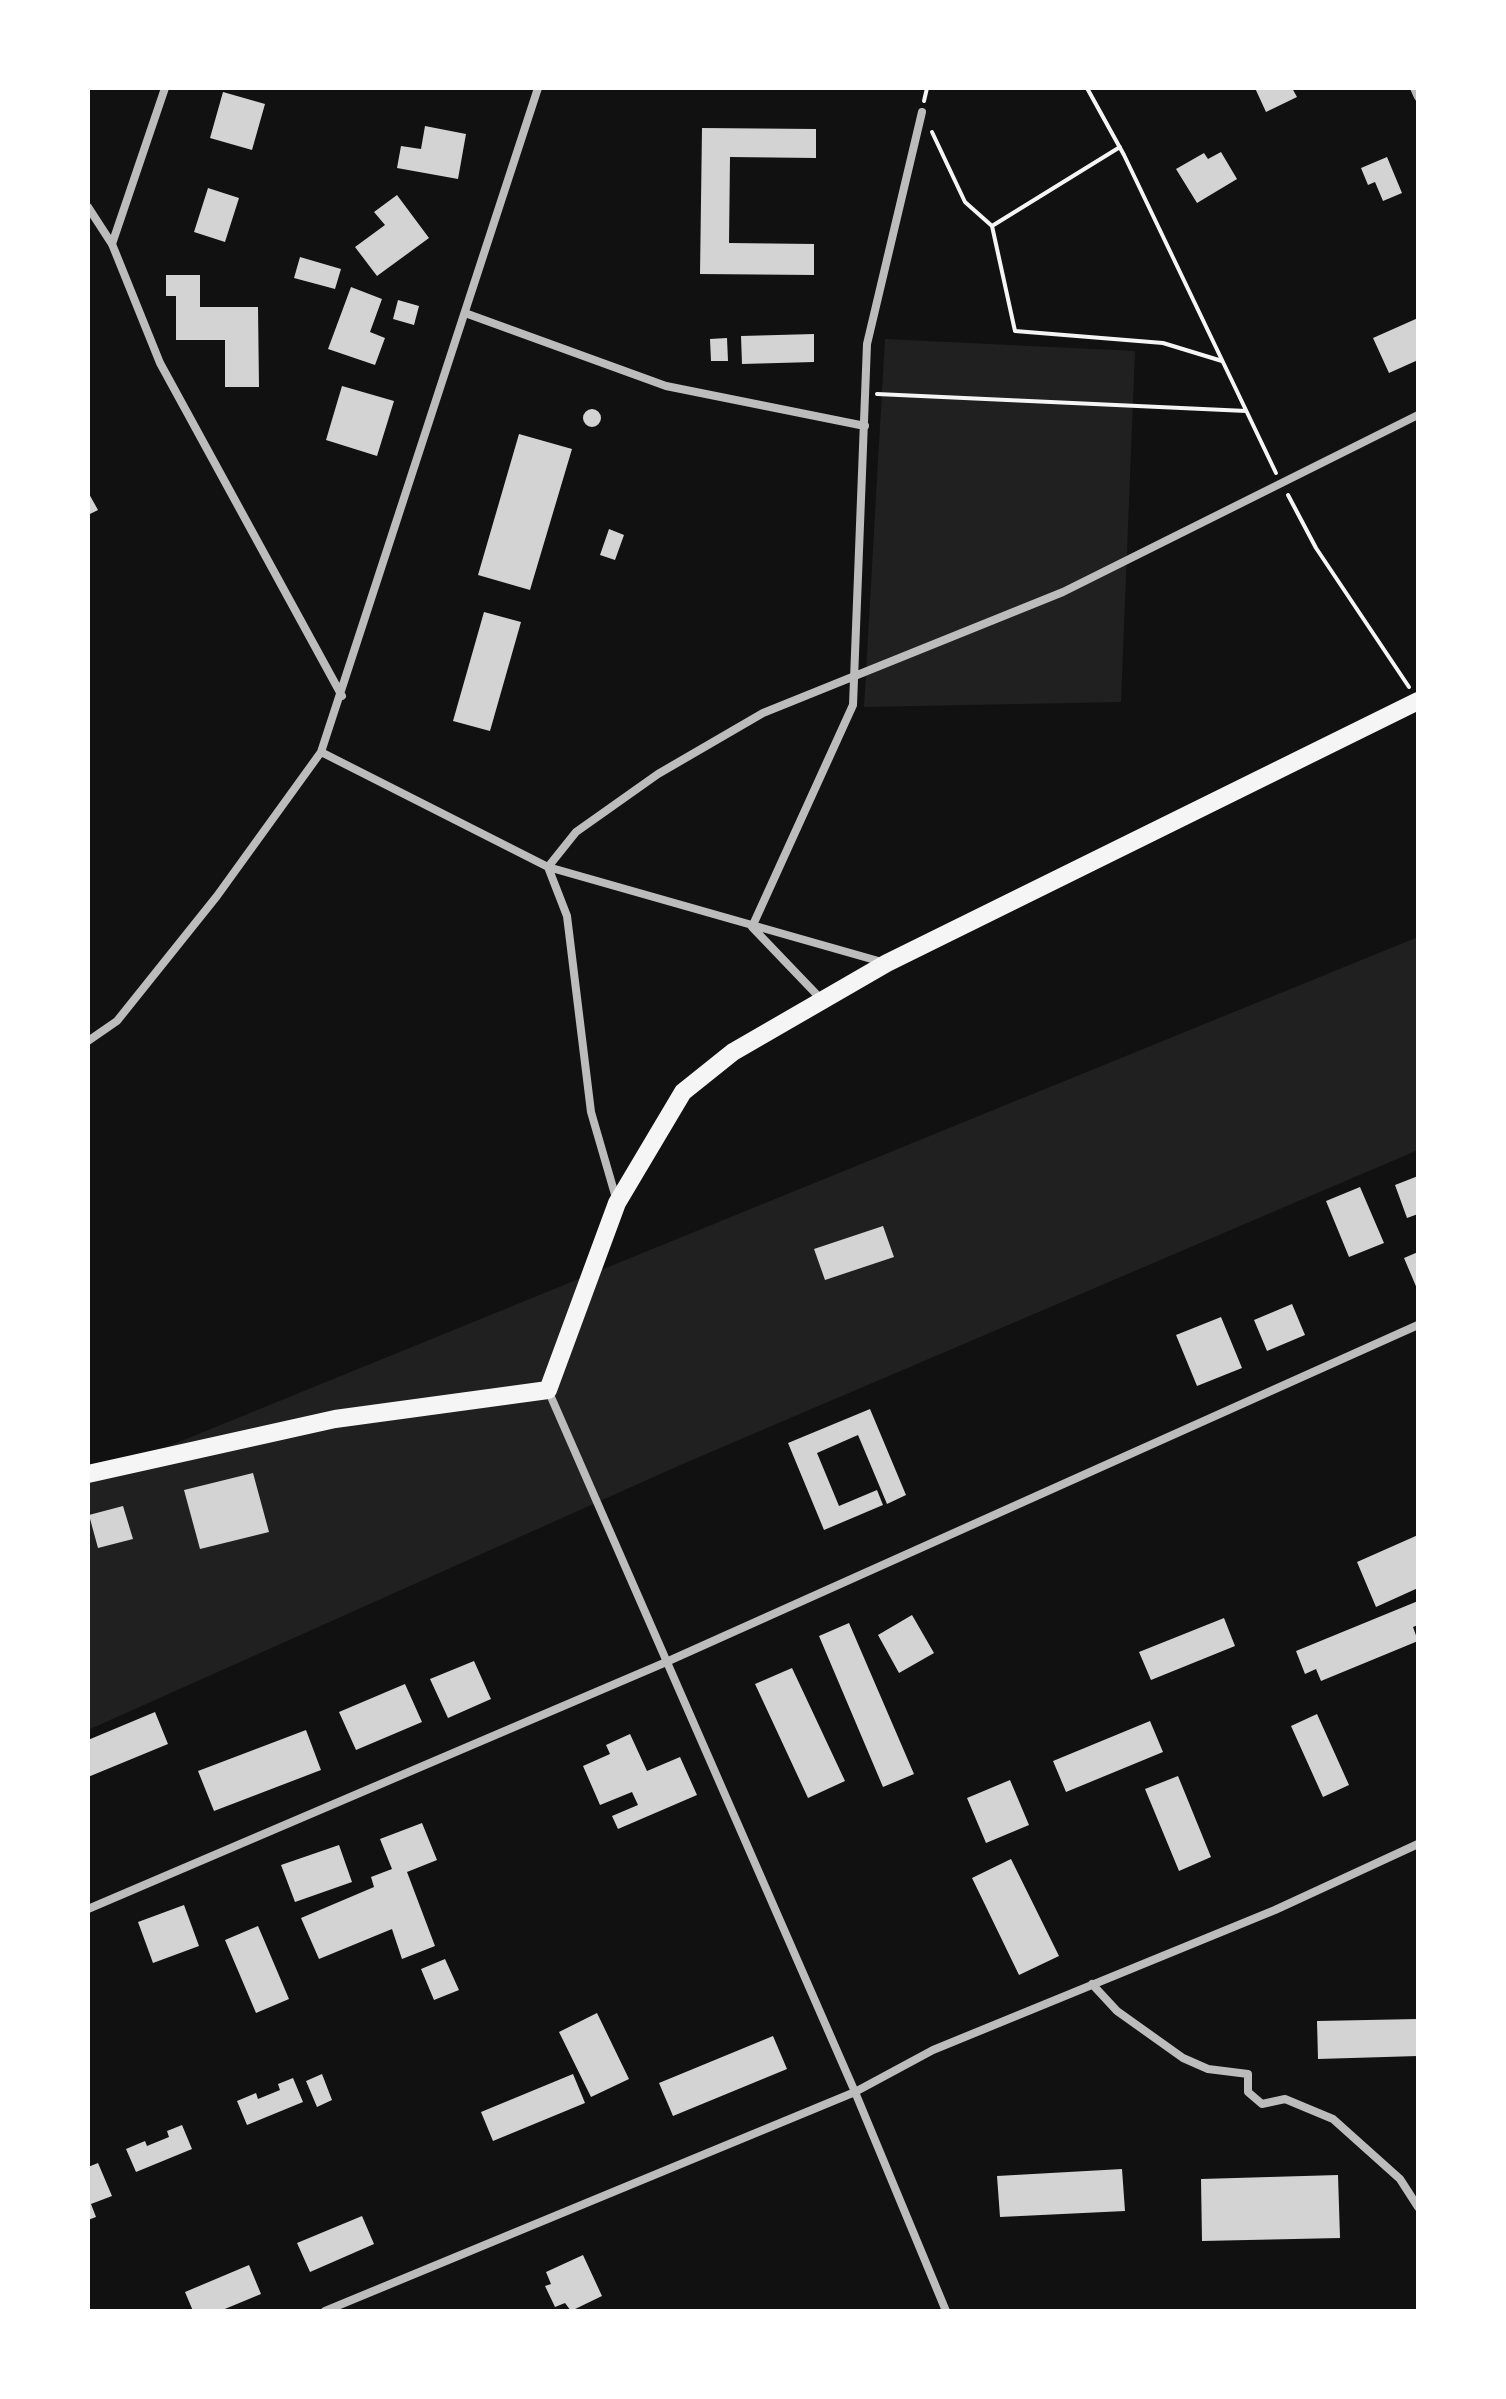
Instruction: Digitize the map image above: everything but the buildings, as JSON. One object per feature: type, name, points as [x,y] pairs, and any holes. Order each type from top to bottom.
[{"type":"main road","points":[[88,1474],[335,1419],[548,1390],[617,1203],[683,1092],[733,1052],[887,963],[1418,701]]},
{"type":"street","points":[[112,244],[165,88]]},
{"type":"street","points":[[88,1041],[117,1021],[217,896],[321,752],[342,696],[538,88]]},
{"type":"street","points":[[1414,88],[1418,97]]},
{"type":"street","points":[[752,927],[853,705],[867,344],[922,112]]},
{"type":"street","points":[[88,207],[112,244],[160,363],[342,696]]},
{"type":"street","points":[[465,313],[666,386],[865,426]]},
{"type":"street","points":[[548,867],[576,832],[658,774],[763,713],[1063,592],[1418,415]]},
{"type":"street","points":[[321,752],[548,867],[887,963]]},
{"type":"street","points":[[548,867],[567,916],[591,1112],[617,1203]]},
{"type":"street","points":[[752,927],[821,999]]},
{"type":"street","points":[[88,1909],[664,1663],[1418,1325]]},
{"type":"street","points":[[548,1390],[664,1663],[855,2092],[946,2311]]},
{"type":"street","points":[[325,2311],[855,2092],[933,2050],[1275,1910],[1418,1844]]},
{"type":"street","points":[[1092,1984],[1117,2011],[1183,2058],[1208,2069],[1248,2074],[1248,2092],[1262,2104],[1285,2099],[1333,2119],[1400,2179],[1418,2207]]},
{"type":"path","points":[[1087,88],[1120,147],[1246,411],[1316,548],[1418,701]]},
{"type":"path","points":[[922,112],[965,202],[992,226],[1015,331],[1163,343],[1222,361]]},
{"type":"path","points":[[992,226],[1120,147]]},
{"type":"path","points":[[866,393],[1246,411]]},
{"type":"shaded area","points":[[885,339],[1135,351],[1121,702],[864,707]]},
{"type":"shaded area","points":[[1418,937],[1418,1150],[685,1463],[88,1730],[88,1479]]}]
